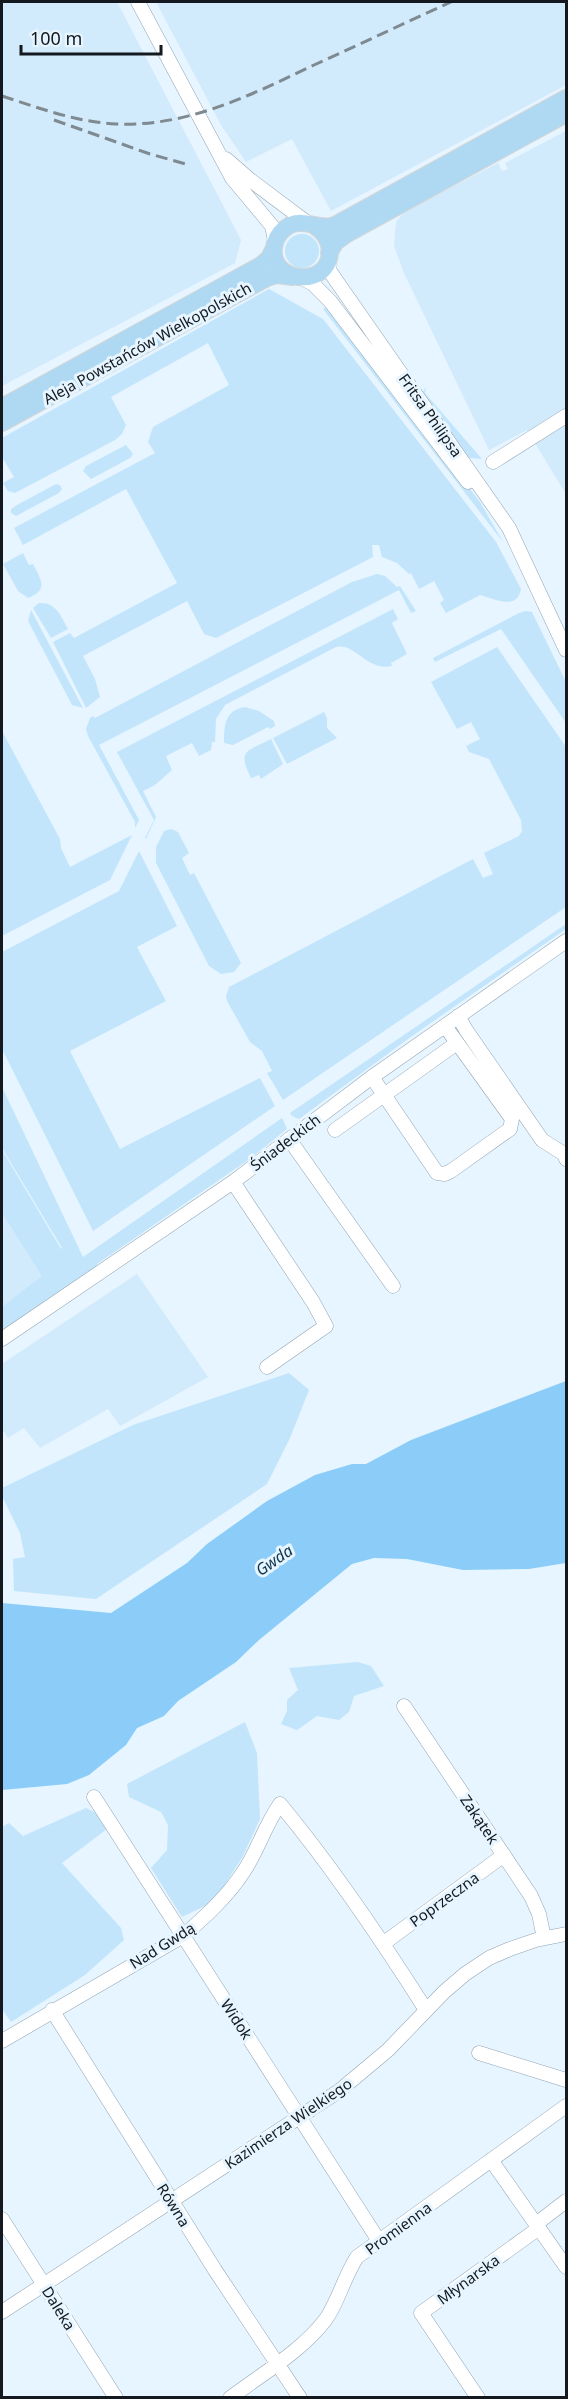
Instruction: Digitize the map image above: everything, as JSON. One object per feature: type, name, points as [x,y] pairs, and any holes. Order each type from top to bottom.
[{"type":"main road","points":[[567,98],[335,225],[327,227],[297,223],[289,226],[279,234],[275,245],[275,258],[279,267],[299,278],[320,272],[336,242],[347,234],[567,114]]},
{"type":"main road","points":[[311,224],[326,237],[329,256]]},
{"type":"main road","name":"Aleja Powstańców Wielkopolskich","points":[[2,407],[261,265],[269,258],[275,245]]},
{"type":"main road","name":"Aleja Powstańców Wielkopolskich","points":[[2,423],[267,278],[277,275],[299,278]]},
{"type":"street","points":[[138,2],[232,178],[272,226],[275,245]]},
{"type":"street","points":[[216,147],[249,179],[311,224]]},
{"type":"street","name":"Fritsa Philipsa","points":[[329,256],[329,270],[335,279],[496,506],[515,538],[529,573],[567,650]]},
{"type":"street","name":"Fritsa Philipsa","points":[[299,278],[314,284],[330,301],[495,518],[529,573]]},
{"type":"street","points":[[493,462],[567,416]]},
{"type":"street","name":"Śniadeckich","points":[[2,1340],[233,1182],[372,1077],[567,941]]},
{"type":"street","points":[[459,1016],[466,1030],[542,1140],[564,1154],[567,1159]]},
{"type":"street","points":[[372,1077],[437,1173],[451,1172],[512,1126],[512,1119],[445,1026]]},
{"type":"street","points":[[334,1130],[457,1043]]},
{"type":"street","points":[[289,1139],[393,1286]]},
{"type":"street","points":[[233,1182],[313,1302],[326,1326],[267,1367]]},
{"type":"street","name":"Zakątek","points":[[404,1706],[536,1906],[544,1938]]},
{"type":"street","name":"Widok","points":[[94,1797],[379,2241]]},
{"type":"street","name":"Nad Gwdą","points":[[2,2041],[183,1936],[207,1915],[245,1870],[265,1827],[280,1804],[312,1842],[384,1943]]},
{"type":"street","name":"Poprzeczna","points":[[384,1943],[504,1855]]},
{"type":"street","name":"Kazimierza Wielkiego","points":[[2,2312],[339,2091],[375,2062],[455,1982],[489,1958],[521,1944],[567,1934]]},
{"type":"street","points":[[384,1943],[426,2010]]},
{"type":"street","name":"Równa","points":[[52,2010],[171,2201],[300,2397]]},
{"type":"street","points":[[479,2053],[567,2080]]},
{"type":"street","name":"Promienna","points":[[230,2397],[301,2346],[328,2316],[344,2278],[357,2257],[567,2106]]},
{"type":"street","points":[[491,2160],[567,2267]]},
{"type":"street","points":[[538,2226],[567,2201]]},
{"type":"street","name":"Daleka","points":[[2,2219],[116,2397]]},
{"type":"street","name":"Młynarska","points":[[478,2397],[421,2313],[538,2226]]},
{"type":"shaded area","points":[[2,2],[117,2],[241,240],[235,263],[2,386]]},
{"type":"shaded area","points":[[156,2],[566,2],[566,85],[331,211],[292,139],[246,162],[221,125]]},
{"type":"shaded area","points":[[566,131],[566,494],[527,430],[489,450],[404,273],[394,246],[396,222],[404,212],[498,163],[502,171],[508,169],[505,163]]},
{"type":"shaded area","points":[[302,234],[314,239],[319,251],[314,263],[302,268],[290,263],[285,251],[290,239]]},
{"type":"shaded area","points":[[269,289],[323,319],[496,542],[521,589],[519,596],[515,600],[505,602],[480,595],[446,613],[440,603],[444,600],[434,581],[419,589],[411,573],[409,574],[397,563],[382,557],[379,545],[372,545],[373,557],[216,638],[204,634],[187,601],[83,656],[95,679],[100,697],[86,708],[53,642],[70,633],[74,638],[177,583],[126,489],[23,545],[14,528],[155,453],[148,442],[153,427],[229,385],[208,343],[111,397],[126,425],[122,434],[115,440],[15,493],[8,491],[3,483],[14,477],[2,457],[2,438]]},
{"type":"shaded area","points":[[329,306],[480,502],[503,542],[323,309]]},
{"type":"shaded area","points":[[426,387],[425,393],[482,459],[470,458],[463,454],[422,393]]},
{"type":"shaded area","points":[[126,445],[133,454],[130,458],[91,479],[83,471],[86,466]]},
{"type":"shaded area","points":[[56,484],[62,489],[59,493],[16,516],[11,513],[11,509],[17,505]]},
{"type":"shaded area","points":[[23,553],[29,565],[33,564],[41,584],[39,592],[28,598],[18,591],[3,564]]},
{"type":"shaded area","points":[[377,574],[385,576],[397,587],[400,586],[416,611],[411,613],[399,590],[99,745],[139,820],[135,828],[135,822],[88,736],[86,729],[90,718],[93,716],[95,718],[352,582]]},
{"type":"shaded area","points":[[39,603],[54,607],[68,629],[51,638],[33,608]]},
{"type":"shaded area","points":[[393,609],[398,619],[392,623],[407,654],[391,663],[392,666],[376,665],[350,649],[336,647],[225,705],[216,719],[215,742],[212,742],[211,750],[199,756],[192,743],[166,756],[172,770],[155,785],[143,791],[156,817],[145,838],[154,820],[117,752]]},
{"type":"shaded area","points":[[31,610],[83,708],[72,705],[28,621]]},
{"type":"shaded area","points":[[526,611],[532,612],[566,682],[566,723],[501,629],[435,662],[433,658]]},
{"type":"shaded area","points":[[497,647],[566,747],[566,907],[283,1100],[267,1073],[272,1071],[262,1051],[250,1042],[227,1001],[229,987],[473,859],[483,878],[493,874],[484,853],[519,836],[522,831],[521,820],[489,759],[469,752],[466,746],[480,739],[471,722],[457,729],[431,682]]},
{"type":"shaded area","points":[[245,707],[259,711],[274,721],[275,726],[270,729],[268,727],[233,745],[224,743],[227,719],[233,711]]},
{"type":"shaded area","points":[[324,712],[327,718],[327,728],[337,738],[287,764],[273,738]]},
{"type":"shaded area","points":[[2,731],[60,839],[61,848],[70,867],[132,835],[110,880],[2,936]]},
{"type":"shaded area","points":[[271,739],[283,764],[261,779],[259,775],[251,778],[245,762],[246,753]]},
{"type":"shaded area","points":[[171,829],[178,832],[189,853],[182,858],[190,875],[194,873],[241,963],[234,972],[221,974],[209,966],[156,863],[156,847],[164,831]]},
{"type":"shaded area","points":[[139,851],[177,926],[137,947],[166,1001],[70,1051],[120,1149],[260,1078],[275,1106],[93,1231],[2,1049],[2,952],[119,891]]},
{"type":"shaded area","points":[[566,924],[566,929],[412,1036],[299,1119],[292,1116],[290,1113]]},
{"type":"shaded area","points":[[2,1087],[83,1257],[282,1118],[287,1129],[251,1158],[97,1264],[97,1269],[2,1335],[2,1307],[42,1276],[2,1213],[2,1150],[62,1248],[2,1148]]},
{"type":"shaded area","points":[[2,1150],[70,1265],[2,1323]]},
{"type":"shaded area","points":[[137,1274],[208,1377],[120,1426],[108,1409],[40,1448],[24,1428],[8,1438],[2,1429],[2,1364]]},
{"type":"shaded area","points":[[289,1373],[309,1390],[290,1438],[267,1484],[96,1599],[14,1591],[13,1559],[25,1557],[20,1533],[2,1496],[2,1488],[133,1425]]},
{"type":"shaded area","points":[[358,1662],[371,1666],[384,1686],[354,1696],[349,1712],[339,1720],[317,1716],[297,1730],[281,1724],[287,1711],[287,1700],[298,1690],[289,1668]]},
{"type":"shaded area","points":[[245,1722],[257,1753],[260,1819],[243,1856],[222,1889],[209,1904],[182,1917],[151,1868],[167,1850],[168,1825],[161,1812],[129,1797],[127,1784]]},
{"type":"shaded area","points":[[86,1808],[96,1813],[107,1829],[62,1863],[121,1928],[124,1940],[85,1975],[11,2022],[2,2009],[2,1827],[9,1823],[23,1836]]},
{"type":"water","name":"Gwda","points":[[566,1381],[566,1563],[529,1569],[463,1570],[407,1559],[374,1558],[352,1564],[259,1640],[236,1662],[178,1701],[164,1716],[137,1728],[126,1745],[89,1775],[67,1784],[2,1790],[2,1603],[111,1613],[187,1563],[207,1544],[267,1501],[315,1475],[352,1464],[366,1464],[411,1440]]},
{"type":"railway","points":[[2,96],[58,114],[101,123],[143,124],[194,115],[243,98],[451,2]]},
{"type":"railway","points":[[54,120],[150,154],[189,165]]}]
